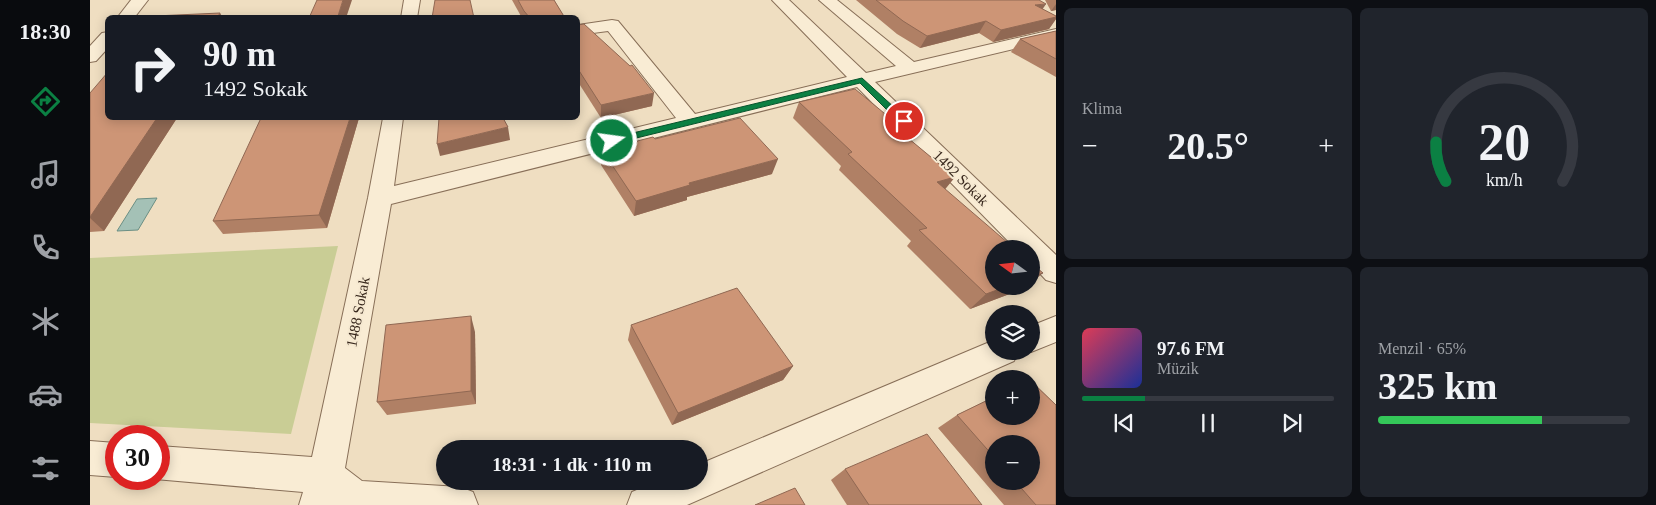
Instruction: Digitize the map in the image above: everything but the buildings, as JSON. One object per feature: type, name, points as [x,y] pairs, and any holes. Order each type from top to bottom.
[{"type":"street","points":[[128,15],[140,0]]},
{"type":"street","points":[[410,15],[412,0]]},
{"type":"street","name":"1492 Sokak","points":[[780,0],[1056,272]]},
{"type":"street","points":[[827,0],[910,68]]},
{"type":"street","points":[[580,30],[612,25],[690,122]]},
{"type":"street","points":[[380,198],[1056,34]]},
{"type":"street","points":[[90,57],[105,40]]},
{"type":"street","name":"1488 Sokak","points":[[321,491],[380,198],[393,120]]},
{"type":"street","points":[[1040,335],[1056,329]]},
{"type":"street","points":[[645,505],[985,359]]},
{"type":"street","points":[[90,458],[105,459]]},
{"type":"street","points":[[170,465],[321,491],[356,499],[460,505]]},
{"type":"green space","points":[[338,246],[291,434],[170,427],[170,425],[90,423],[90,258]]},
{"type":"shaded area","points":[[157,198],[138,230],[117,231],[137,199]]},
{"type":"route","points":[[612,141],[862,80],[904,121]]}]
